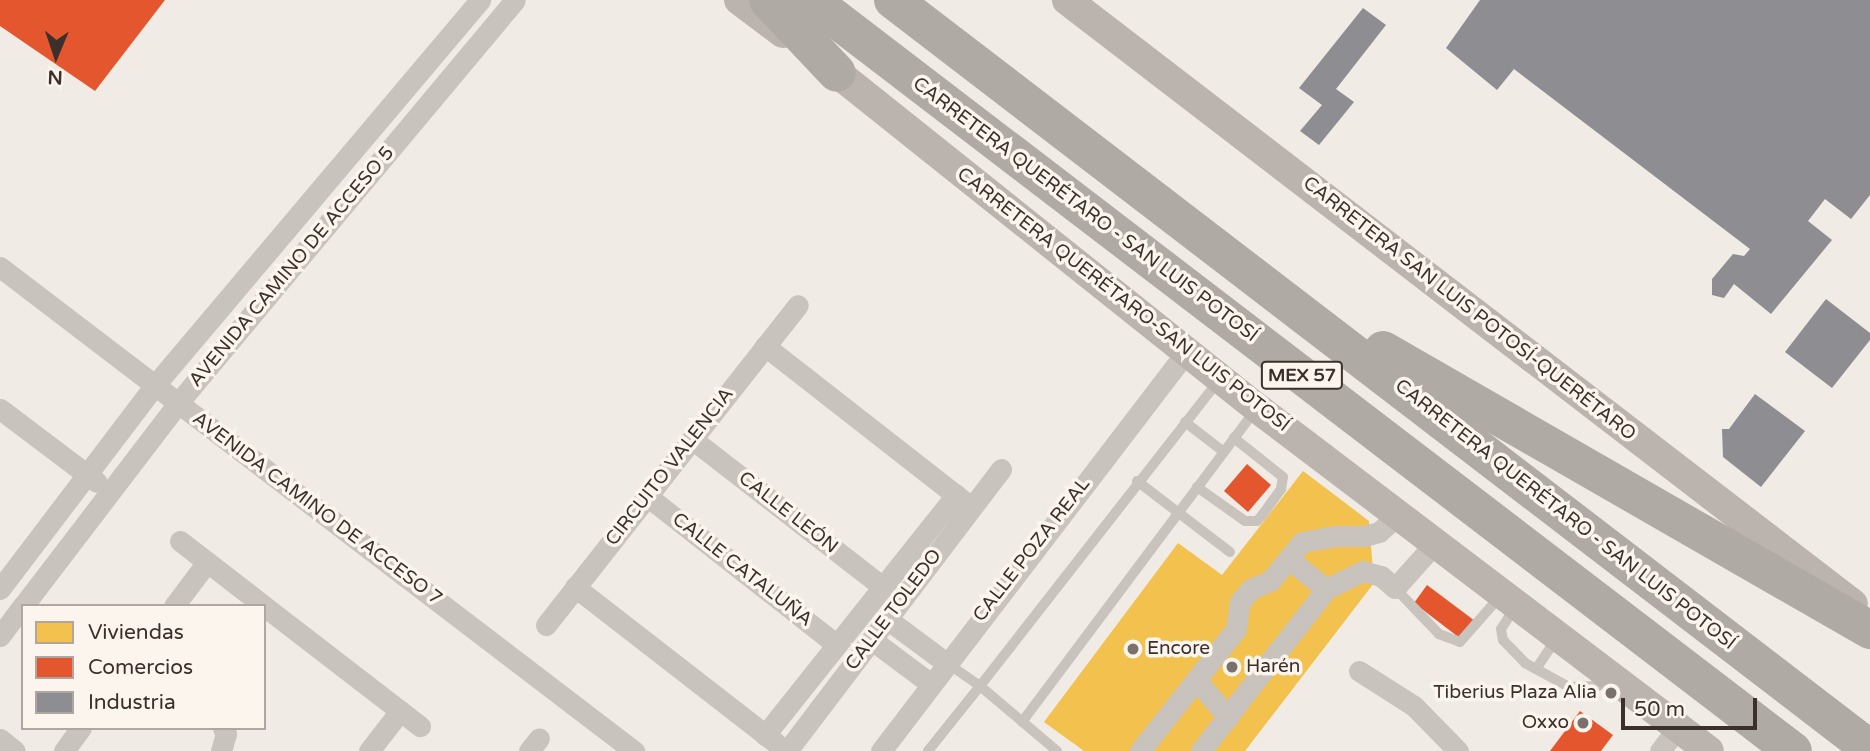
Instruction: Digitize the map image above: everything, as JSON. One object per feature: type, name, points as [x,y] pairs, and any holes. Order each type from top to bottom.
[{"type":"highway","points":[[768,0],[837,73]]},
{"type":"highway","name":"CARRETERA QUERÉTARO - SAN LUIS POTOSÍ","points":[[811,0],[1793,751]]},
{"type":"highway","name":"CARRETERA QUERÉTARO - SAN LUIS POTOSÍ","points":[[893,0],[1870,749]]},
{"type":"highway","points":[[1242,267],[1870,630]]},
{"type":"main road","name":"CARRETERA QUERÉTARO-SAN LUIS POTOSÍ","points":[[739,0],[837,73],[1257,408],[1437,541],[1709,751]]},
{"type":"main road","name":"CARRETERA SAN LUIS POTOSÍ-QUERÉTARO","points":[[1067,0],[1870,617]]},
{"type":"street","name":"AVENIDA CAMINO DE ACCESO 5","points":[[3,577],[155,385],[480,0]]},
{"type":"street","name":"AVENIDA CAMINO DE ACCESO 5","points":[[27,601],[178,403],[515,0]]},
{"type":"street","points":[[416,76],[438,93]]},
{"type":"street","points":[[337,170],[356,190]]},
{"type":"street","points":[[262,260],[282,279]]},
{"type":"street","name":"AVENIDA CAMINO DE ACCESO 7","points":[[0,267],[634,751]]},
{"type":"street","name":"CIRCUITO VALENCIA","points":[[545,625],[798,304]]},
{"type":"street","points":[[765,346],[964,501]]},
{"type":"street","name":"CALLE POZA REAL","points":[[881,751],[945,662],[1187,351]]},
{"type":"street","points":[[0,408],[110,491]]},
{"type":"street","name":"CALLE LEÓN","points":[[692,439],[883,587]]},
{"type":"street","name":"CALLE TOLEDO","points":[[765,735],[883,587],[964,501],[1001,469]]},
{"type":"street","name":"CALLE CATALUÑA","points":[[647,496],[837,645]]},
{"type":"street","name":"CALLE TOLEDO","points":[[787,751],[887,619],[964,501]]},
{"type":"street","points":[[1140,751],[1236,629],[1240,602],[1290,560],[1302,542],[1335,536],[1364,536],[1380,531],[1400,513]]},
{"type":"street","points":[[180,541],[261,604]]},
{"type":"street","points":[[1201,751],[1326,589],[1363,571],[1381,576],[1395,588],[1437,541]]},
{"type":"street","points":[[1290,560],[1326,589]]},
{"type":"street","points":[[176,604],[207,562]]},
{"type":"street","points":[[3,577],[27,601]]},
{"type":"street","points":[[575,587],[787,751]]},
{"type":"street","points":[[266,608],[420,726]]},
{"type":"street","name":"AVENIDA CAMINO DE ACCESO 5","points":[[0,636],[21,609]]},
{"type":"street","points":[[887,619],[945,662]]},
{"type":"street","points":[[872,640],[931,684]]},
{"type":"street","points":[[1359,671],[1414,706],[1458,751]]},
{"type":"street","points":[[1197,681],[1228,717]]},
{"type":"street","points":[[369,751],[400,711]]},
{"type":"street","points":[[1660,751],[1679,726]]},
{"type":"street","points":[[64,751],[80,730]]},
{"type":"street","points":[[221,751],[223,730]]},
{"type":"street","points":[[0,739],[15,751]]},
{"type":"lane","points":[[928,751],[1137,481],[1220,379]]},
{"type":"lane","points":[[1022,722],[1257,408]]},
{"type":"lane","points":[[1185,422],[1224,452]]},
{"type":"lane","points":[[1197,487],[1245,521],[1257,521],[1263,514],[1281,489],[1283,477],[1234,438]]},
{"type":"lane","points":[[1137,481],[1230,552]]},
{"type":"lane","points":[[1395,588],[1439,634],[1460,642],[1511,598]]},
{"type":"lane","points":[[1511,598],[1502,629],[1503,640],[1536,669],[1569,687],[1598,686],[1615,677]]},
{"type":"lane","points":[[1536,669],[1559,634]]},
{"type":"lane","points":[[945,662],[980,686],[1057,751]]},
{"type":"building: Viviendas","name":"Harén","points":[[1303,471],[1369,521],[1374,583],[1245,751],[1084,751],[1044,722],[1178,543],[1222,575]]},
{"type":"building: Comercios","points":[[0,0],[165,0],[95,91],[0,26]]},
{"type":"building: Comercios","points":[[1247,464],[1271,485],[1248,512],[1224,491]]},
{"type":"building: Comercios","points":[[1427,585],[1475,621],[1461,639],[1414,603]]},
{"type":"building: Comercios","name":"Oxxo","points":[[1580,711],[1613,735],[1601,751],[1550,751]]},
{"type":"building: Industria","points":[[1480,0],[1870,0],[1870,195],[1851,219],[1825,199],[1808,221],[1832,240],[1771,314],[1734,284],[1724,298],[1712,295],[1712,279],[1733,254],[1744,256],[1750,249],[1514,69],[1497,90],[1446,48]]},
{"type":"building: Industria","points":[[1363,8],[1386,25],[1336,89],[1354,102],[1319,145],[1300,131],[1322,105],[1299,88]]},
{"type":"building: Industria","points":[[1826,299],[1870,333],[1870,340],[1832,388],[1785,352]]},
{"type":"building: Industria","points":[[1755,394],[1805,431],[1761,487],[1723,457],[1722,429],[1729,429]]},
{"type":"place","name":"Encore","points":[[1133,649]]},
{"type":"place","name":"Harén","points":[[1232,667]]},
{"type":"place","name":"Tiberius Plaza Alia","points":[[1611,693]]},
{"type":"place","name":"Oxxo","points":[[1583,723]]}]
